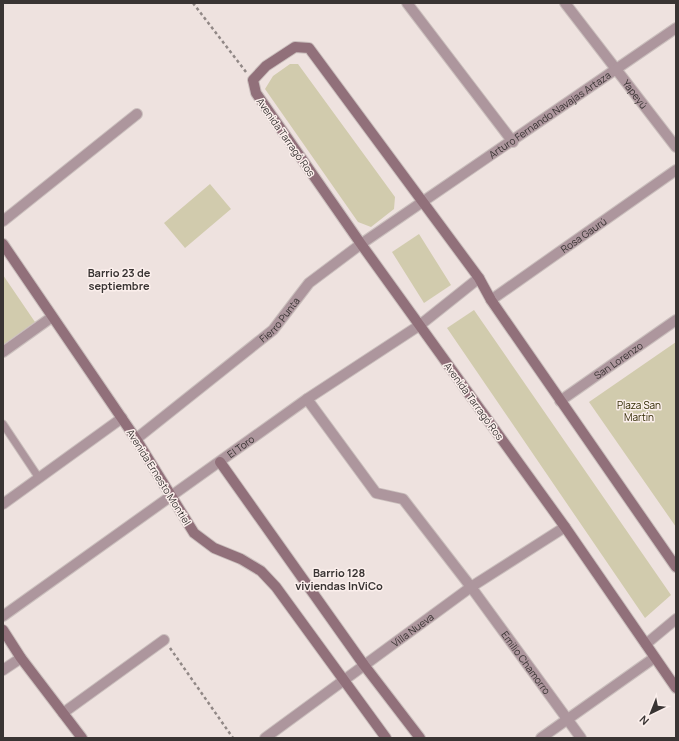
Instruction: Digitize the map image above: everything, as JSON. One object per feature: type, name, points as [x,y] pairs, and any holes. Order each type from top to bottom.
[{"type":"street","points":[[407,3],[513,142]]},
{"type":"street","name":"Yapeyú","points":[[565,3],[676,147]]},
{"type":"street","name":"Arturo Fernando Navajas Artaza","points":[[423,202],[618,70],[676,28]]},
{"type":"street","points":[[253,80],[266,66],[295,47],[309,48],[479,278],[491,300],[676,567]]},
{"type":"street","name":"Avenida Tarragó Ros","points":[[253,80],[256,93],[361,244],[565,528],[676,688]]},
{"type":"street","points":[[3,221],[137,114]]},
{"type":"street","name":"Rosa Gaurú","points":[[491,300],[676,170]]},
{"type":"street","name":"Fierro Punta","points":[[136,439],[273,330],[309,282],[361,244],[423,202]]},
{"type":"street","name":"Avenida Ernesto Montiel","points":[[3,244],[136,439],[194,534],[214,548],[241,559],[261,571],[276,587],[386,738]]},
{"type":"street","name":"El Toro","points":[[3,616],[307,399],[420,325],[479,278]]},
{"type":"street","points":[[3,352],[52,317]]},
{"type":"street","name":"San Lorenzo","points":[[560,401],[676,320]]},
{"type":"street","name":"Emilio Chamorro","points":[[307,399],[376,493],[403,499],[471,587],[581,738]]},
{"type":"street","points":[[3,504],[122,418]]},
{"type":"street","points":[[220,462],[364,665],[420,738]]},
{"type":"street","name":"Villa Nueva","points":[[265,738],[471,587],[565,528]]},
{"type":"street","points":[[646,644],[676,619]]},
{"type":"street","points":[[3,630],[21,658],[82,738]]},
{"type":"street","points":[[63,713],[164,640]]},
{"type":"street","points":[[3,670],[21,658]]},
{"type":"street","points":[[541,738],[654,658]]},
{"type":"lane","points":[[3,424],[39,478]]},
{"type":"path","points":[[192,3],[253,80]]},
{"type":"path","points":[[164,640],[233,738]]},
{"type":"green space","points":[[290,64],[298,64],[395,197],[394,209],[371,227],[358,222],[265,89],[273,76]]},
{"type":"green space","points":[[210,184],[231,209],[185,248],[164,223]]},
{"type":"green space","points":[[419,234],[451,285],[424,303],[392,252]]},
{"type":"green space","points":[[3,275],[35,322],[3,345]]},
{"type":"green space","points":[[474,310],[671,595],[645,618],[447,328]]},
{"type":"green space","name":"Plaza San Martín","points":[[676,342],[676,527],[589,402]]},
{"type":"district","name":"Barrio 23 de septiembre","points":[[119,279]]},
{"type":"district","name":"Barrio 128 viviendas InViCo","points":[[339,579]]}]
